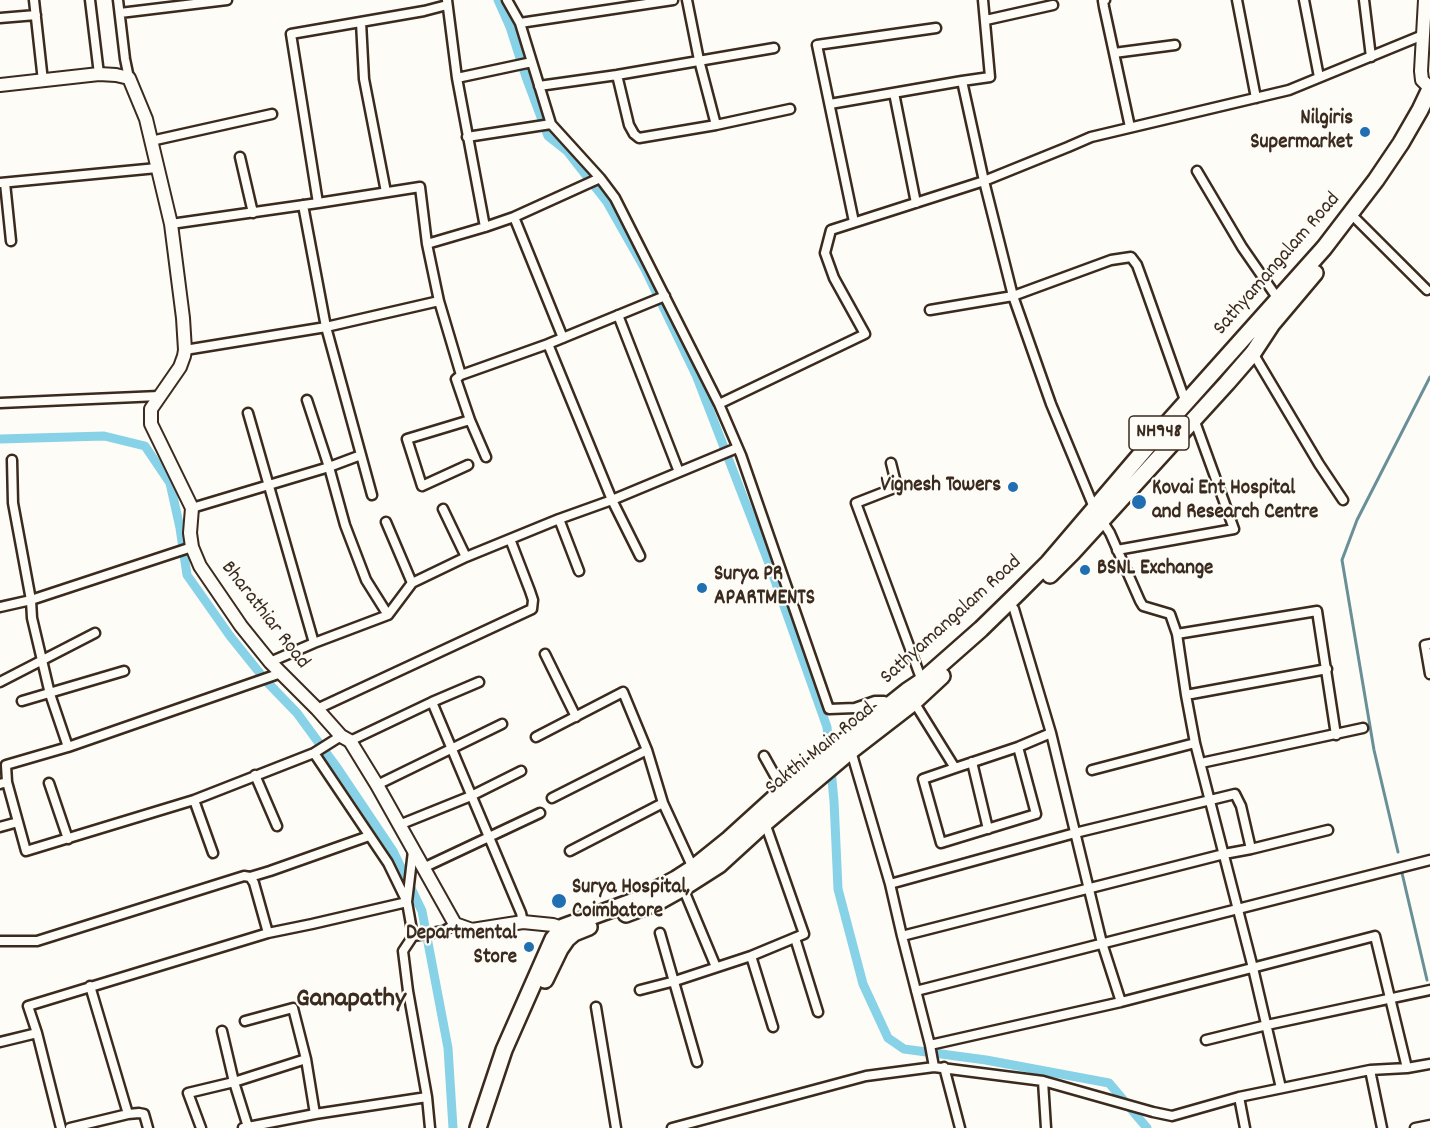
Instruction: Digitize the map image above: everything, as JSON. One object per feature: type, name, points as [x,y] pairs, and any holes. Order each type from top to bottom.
[{"type":"highway","name":"Sathyamangalam Road","points":[[849,748],[892,704],[981,629],[1098,515],[1186,403],[1324,248],[1376,180],[1413,123],[1430,88]]},
{"type":"highway","name":"Sakthi Main Road","points":[[568,930],[657,902],[719,865],[813,775],[914,702],[1014,609],[1072,553],[1098,515],[1194,419],[1253,353],[1272,324],[1382,188],[1430,113]]},
{"type":"highway","name":"NH948","points":[[568,930],[676,879],[729,839],[783,790],[813,775]]},
{"type":"highway","points":[[478,1128],[504,1050],[553,939],[568,930]]},
{"type":"highway","points":[[486,1128],[515,1045],[560,949],[567,939],[568,930]]},
{"type":"main road","points":[[1425,0],[1422,80],[1430,88]]},
{"type":"main road","points":[[0,85],[99,74],[129,78]]},
{"type":"main road","name":"Bharathiar Road","points":[[129,78],[146,119],[171,224],[183,318],[184,356],[180,367],[151,409],[151,424],[192,508],[190,533],[192,547],[200,566],[242,626],[270,662],[343,738],[377,785],[455,924]]},
{"type":"main road","points":[[455,924],[472,930],[523,922],[541,923],[568,930]]},
{"type":"street","points":[[34,0],[43,81]]},
{"type":"street","points":[[90,0],[99,74]]},
{"type":"street","points":[[118,0],[129,78]]},
{"type":"street","points":[[120,13],[192,2],[227,0]]},
{"type":"street","points":[[507,0],[519,23],[551,124],[615,198],[719,404],[737,448],[829,709],[855,708],[875,701],[892,704]]},
{"type":"street","points":[[519,23],[673,0]]},
{"type":"street","points":[[687,0],[699,60],[716,125]]},
{"type":"street","points":[[830,104],[990,77],[983,0]]},
{"type":"street","points":[[1106,0],[1103,1],[1104,7],[1130,127]]},
{"type":"street","points":[[1237,0],[1256,98]]},
{"type":"street","points":[[1304,0],[1319,77]]},
{"type":"street","points":[[1364,0],[1371,57]]},
{"type":"street","points":[[318,203],[291,34],[424,11],[447,3],[457,78],[484,227]]},
{"type":"street","points":[[986,20],[1053,5]]},
{"type":"street","points":[[0,18],[36,15]]},
{"type":"street","points":[[361,22],[364,79],[386,192]]},
{"type":"street","points":[[854,222],[817,45],[936,28]]},
{"type":"street","points":[[719,404],[865,334],[834,278],[825,253],[831,230],[984,181],[1091,136],[1289,90],[1423,35]]},
{"type":"street","points":[[1114,53],[1175,45]]},
{"type":"street","points":[[539,86],[774,48]]},
{"type":"street","points":[[457,78],[531,62]]},
{"type":"street","points":[[617,75],[629,125],[639,138],[790,109]]},
{"type":"street","points":[[962,81],[1013,296],[1051,404],[1098,515],[1110,533],[1143,606],[1170,614],[1177,634],[1185,695],[1281,1088]]},
{"type":"street","points":[[894,93],[916,203]]},
{"type":"street","points":[[151,141],[272,114]]},
{"type":"street","points":[[468,137],[551,124]]},
{"type":"street","points":[[240,158],[253,213]]},
{"type":"street","points":[[11,241],[3,183],[157,168]]},
{"type":"street","points":[[1197,171],[1242,247],[1278,299]]},
{"type":"street","points":[[427,244],[514,217],[599,178]]},
{"type":"street","points":[[171,224],[420,187],[427,244],[439,301],[461,375]]},
{"type":"street","points":[[303,205],[326,327],[372,495]]},
{"type":"street","points":[[514,217],[562,338]]},
{"type":"street","points":[[1357,220],[1427,290]]},
{"type":"street","points":[[930,310],[1013,296],[1111,260],[1131,257],[1137,265],[1186,403]]},
{"type":"street","points":[[486,457],[456,379],[461,375],[548,344],[664,296]]},
{"type":"street","points":[[185,350],[326,327],[439,301]]},
{"type":"street","points":[[618,315],[679,472]]},
{"type":"street","points":[[548,344],[612,500],[640,556]]},
{"type":"street","points":[[1253,353],[1343,500]]},
{"type":"street","points":[[0,403],[159,396]]},
{"type":"street","points":[[307,400],[345,525],[366,580],[388,615]]},
{"type":"street","points":[[248,413],[314,643]]},
{"type":"street","points":[[1117,550],[1234,529],[1194,419]]},
{"type":"street","points":[[468,465],[422,486],[407,439],[470,420]]},
{"type":"street","points":[[270,662],[388,615],[412,583],[466,557],[737,448]]},
{"type":"street","points":[[192,508],[329,467],[361,455]]},
{"type":"street","points":[[12,460],[13,503],[31,600],[32,618],[50,694],[68,747]]},
{"type":"street","points":[[891,463],[897,487],[856,503],[922,681]]},
{"type":"street","points":[[443,509],[466,557]]},
{"type":"street","points":[[559,519],[579,571]]},
{"type":"street","points":[[386,522],[412,583]]},
{"type":"street","points":[[317,709],[532,609],[533,600],[510,539]]},
{"type":"street","points":[[0,607],[31,600],[192,547]]},
{"type":"street","points":[[1014,609],[1051,733],[1102,943],[1121,1002]]},
{"type":"street","points":[[1177,634],[1317,611],[1336,735]]},
{"type":"street","points":[[0,682],[95,633]]},
{"type":"street","points":[[1430,644],[1425,645],[1430,674]]},
{"type":"street","points":[[545,654],[576,717]]},
{"type":"street","points":[[1185,695],[1327,669]]},
{"type":"street","points":[[22,701],[124,671]]},
{"type":"street","points":[[280,673],[68,747],[6,765],[4,783],[26,851],[194,800],[314,753],[343,738],[480,682]]},
{"type":"street","points":[[536,737],[623,692],[647,750],[663,803],[693,867]]},
{"type":"street","points":[[432,702],[523,922]]},
{"type":"street","points":[[914,702],[955,768]]},
{"type":"street","points":[[377,785],[502,724]]},
{"type":"street","points":[[1201,763],[1363,728]]},
{"type":"street","points":[[1018,747],[1036,814],[941,843],[923,779],[1018,747],[1051,733]]},
{"type":"street","points":[[1092,770],[1196,743]]},
{"type":"street","points":[[849,748],[890,885],[934,1067]]},
{"type":"street","points":[[552,798],[647,750]]},
{"type":"street","points":[[314,753],[388,863],[407,901]]},
{"type":"street","points":[[764,756],[783,790]]},
{"type":"street","points":[[972,762],[988,829]]},
{"type":"street","points":[[399,825],[471,796],[521,771]]},
{"type":"street","points":[[255,775],[277,826]]},
{"type":"street","points":[[49,783],[68,839]]},
{"type":"street","points":[[890,885],[1075,833],[1235,794],[1241,806],[1251,849]]},
{"type":"street","points":[[194,800],[213,853]]},
{"type":"street","points":[[570,851],[663,803]]},
{"type":"street","points":[[423,868],[540,813]]},
{"type":"street","points":[[0,827],[18,822]]},
{"type":"street","points":[[640,990],[751,956],[804,934],[765,823]]},
{"type":"street","points":[[902,936],[1328,830]]},
{"type":"street","points":[[0,941],[38,941],[235,878],[270,872],[369,836]]},
{"type":"street","points":[[413,852],[407,901],[413,936],[403,951],[430,1128]]},
{"type":"street","points":[[916,991],[1430,860]]},
{"type":"street","points":[[250,877],[254,883],[268,933]]},
{"type":"street","points":[[683,888],[716,967]]},
{"type":"street","points":[[61,1128],[28,1006],[268,933],[407,901]]},
{"type":"street","points":[[413,936],[444,931],[455,924]]},
{"type":"street","points":[[660,933],[697,1062]]},
{"type":"street","points":[[930,1045],[1121,1002],[1375,936],[1407,1068]]},
{"type":"street","points":[[795,938],[818,1012]]},
{"type":"street","points":[[751,956],[773,1027]]},
{"type":"street","points":[[90,986],[128,1114]]},
{"type":"street","points":[[1206,1040],[1430,990]]},
{"type":"street","points":[[596,1007],[616,1128]]},
{"type":"street","points":[[245,1021],[293,1008],[306,1059],[315,1114]]},
{"type":"street","points":[[222,1031],[245,1127],[427,1097]]},
{"type":"street","points":[[0,1042],[37,1033]]},
{"type":"street","points":[[201,1128],[188,1093],[234,1082],[306,1059]]},
{"type":"street","points":[[677,1127],[866,1076],[934,1067],[1043,1081],[1172,1116],[1281,1088],[1371,1070],[1430,1064]]},
{"type":"street","points":[[944,1067],[960,1128]]},
{"type":"street","points":[[1371,1070],[1382,1128]]},
{"type":"street","points":[[1043,1081],[1046,1128]]},
{"type":"street","points":[[1239,1097],[1245,1128]]},
{"type":"street","points":[[70,1128],[128,1114],[144,1114],[148,1128]]},
{"type":"street","points":[[1415,1128],[1430,1125]]},
{"type":"waterway","points":[[498,0],[510,27],[548,136],[567,151],[607,202],[645,269],[696,375],[768,561],[827,727],[834,801],[838,889],[863,984],[888,1038],[904,1049],[986,1060],[1109,1083],[1147,1128]]},
{"type":"waterway","points":[[1398,852],[1374,750],[1342,560],[1357,520],[1430,377]]},
{"type":"waterway","points":[[0,439],[104,436],[145,446],[170,483],[187,575],[230,636],[267,682],[297,713],[338,769],[393,851],[422,911],[448,1048],[453,1128]]},
{"type":"waterway","points":[[1402,873],[1427,980]]},
{"type":"place","name":"Nilgiris Supermarket","points":[[1365,132]]},
{"type":"place","name":"Vignesh Towers","points":[[1013,487]]},
{"type":"place","name":"Kovai Ent Hospital and Research Centre","points":[[1139,502]]},
{"type":"place","name":"BSNL Exchange","points":[[1085,570]]},
{"type":"place","name":"Surya PR APARTMENTS","points":[[702,588]]},
{"type":"place","name":"Surya Hospital, Coimbatore","points":[[559,901]]},
{"type":"place","name":"Departmental Store","points":[[529,947]]},
{"type":"district","name":"Ganapathy","points":[[351,1001]]}]
